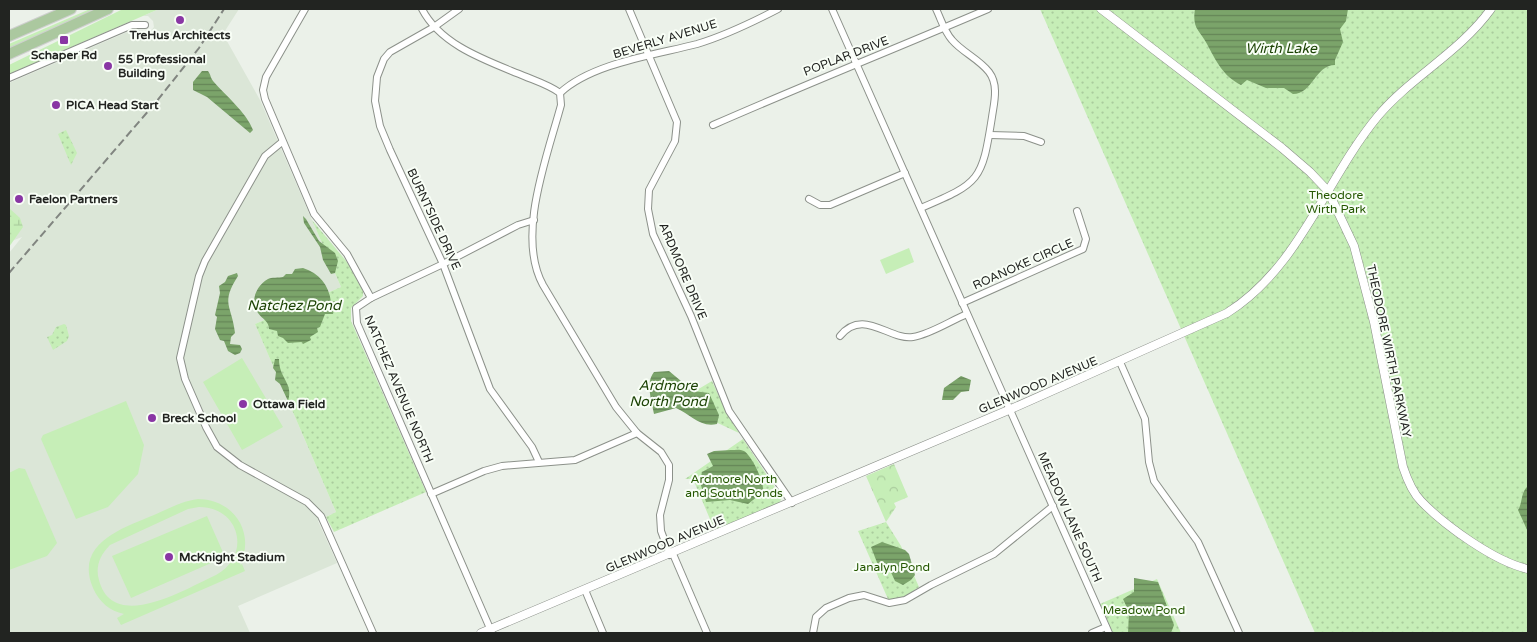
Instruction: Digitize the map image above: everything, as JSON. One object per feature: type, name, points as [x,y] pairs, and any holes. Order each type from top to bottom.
[{"type":"main road","points":[[9,36],[71,9]]},
{"type":"main road","points":[[9,54],[108,9]]},
{"type":"street","name":"NATCHEZ AVENUE NORTH","points":[[305,9],[268,73],[263,90],[267,105],[314,214],[347,254],[371,298],[359,305],[355,318],[491,631]]},
{"type":"street","points":[[422,9],[434,27],[449,40],[478,56],[560,92],[561,105],[543,170],[534,220],[533,258],[537,275],[616,407],[638,432],[661,452],[669,465],[669,480],[660,515],[661,531],[707,633]]},
{"type":"street","name":"BURNTSIDE DRIVE","points":[[459,9],[434,27],[390,52],[384,59],[377,77],[375,101],[380,126],[444,264],[490,389],[532,447],[539,462]]},
{"type":"street","name":"ARDMORE DRIVE","points":[[630,9],[677,122],[675,141],[649,190],[648,209],[653,234],[691,316],[729,411],[792,503]]},
{"type":"street","name":"BEVERLY AVENUE","points":[[560,92],[575,80],[648,54],[707,40],[778,9]]},
{"type":"street","name":"MEADOW LANE SOUTH","points":[[832,9],[1107,630]]},
{"type":"street","points":[[920,208],[960,190],[971,182],[982,167],[990,135],[995,94],[992,78],[981,64],[952,40],[936,9]]},
{"type":"street","name":"POPLAR DRIVE","points":[[713,125],[805,84],[857,65],[988,9]]},
{"type":"street","name":"THEODORE WIRTH PARKWAY","points":[[1101,9],[1282,148],[1310,172],[1328,191],[1354,246],[1374,322],[1403,467],[1410,485],[1421,501],[1490,554],[1528,569]]},
{"type":"street","name":"GLENWOOD AVENUE","points":[[482,633],[491,631],[1120,362],[1212,321],[1246,300],[1279,267],[1295,245],[1362,138],[1389,104],[1454,50],[1491,9]]},
{"type":"street","points":[[9,78],[132,25],[145,25]]},
{"type":"street","points":[[990,135],[1024,136],[1041,142]]},
{"type":"street","points":[[282,142],[266,156],[202,267],[180,353],[181,368],[206,427],[217,446],[240,465],[307,502],[321,516],[373,633]]},
{"type":"street","points":[[809,199],[820,205],[830,205],[905,173]]},
{"type":"street","name":"ROANOKE CIRCLE","points":[[962,303],[1083,249],[1086,239],[1077,211]]},
{"type":"street","points":[[371,298],[444,264],[518,225],[534,220]]},
{"type":"street","points":[[840,336],[851,328],[865,325],[913,337],[967,314]]},
{"type":"street","points":[[1120,362],[1145,420],[1149,462],[1154,481],[1198,542],[1239,633]]},
{"type":"street","points":[[431,494],[494,468],[539,462],[575,460],[638,432]]},
{"type":"street","points":[[813,633],[816,617],[826,608],[860,595],[889,603],[905,600],[926,587],[994,554],[1053,506]]},
{"type":"street","points":[[585,590],[603,633]]},
{"type":"street","points":[[1092,633],[1107,630]]},
{"type":"shaded area","name":"Breck School","points":[[159,9],[239,9],[223,34],[260,100],[341,287],[255,324],[336,512],[318,521],[337,563],[238,606],[250,633],[9,633],[9,253],[22,237],[9,242],[9,83],[132,30],[137,29],[145,33],[150,32],[154,27],[153,21],[148,16],[143,16]]},
{"type":"green space","points":[[90,9],[98,9],[9,49],[9,44]]},
{"type":"green space","points":[[123,9],[159,9],[9,74],[9,65]]},
{"type":"green space","name":"Theodore Wirth Park","points":[[1040,9],[1528,9],[1528,633],[1315,633]]},
{"type":"green space","points":[[66,130],[77,153],[71,165],[58,134]]},
{"type":"green space","points":[[9,208],[20,218],[23,227],[9,247]]},
{"type":"green space","points":[[312,220],[347,262],[363,291],[363,296],[351,308],[351,321],[426,492],[334,532],[326,517],[336,512],[255,324],[341,287]]},
{"type":"green space","points":[[909,248],[914,262],[886,274],[880,260]]},
{"type":"green space","points":[[64,324],[69,336],[67,341],[53,350],[47,337],[52,335],[56,327]]},
{"type":"green space","name":"Ottawa Field","points":[[242,358],[283,427],[242,450],[203,382]]},
{"type":"green space","points":[[712,381],[727,414],[739,433],[675,403]]},
{"type":"green space","points":[[126,401],[144,445],[138,474],[108,507],[76,519],[41,439],[43,435]]},
{"type":"green space","name":"Ardmore North and South Ponds","points":[[743,439],[782,498],[779,503],[715,531],[693,479],[685,479]]},
{"type":"green space","points":[[894,464],[908,497],[894,503],[896,507],[886,522],[866,476]]},
{"type":"green space","points":[[19,468],[25,469],[57,543],[47,556],[9,570],[9,473]]},
{"type":"green space","points":[[192,500],[211,500],[231,511],[238,520],[243,530],[245,541],[240,565],[242,564],[245,571],[121,625],[117,618],[124,614],[114,611],[105,605],[98,598],[93,588],[89,572],[90,559],[96,549],[116,532]],"holes":[[[199,507],[213,509],[224,515],[232,523],[236,534],[237,545],[234,556],[227,566],[216,575],[170,597],[152,603],[135,606],[119,604],[107,596],[99,580],[98,566],[101,557],[110,545],[188,509]]]},
{"type":"green space","name":"McKnight Stadium","points":[[207,516],[225,557],[131,598],[112,556]]},
{"type":"green space","name":"Janalyn Pond","points":[[886,522],[901,546],[919,587],[896,599],[888,599],[858,531]]},
{"type":"green space","name":"Meadow Pond","points":[[1157,579],[1181,633],[1113,633],[1100,604]]},
{"type":"water","name":"Wirth Lake","points":[[1195,9],[1348,9],[1346,21],[1340,29],[1343,42],[1335,60],[1335,65],[1328,66],[1318,74],[1310,85],[1300,93],[1293,94],[1284,88],[1266,88],[1247,80],[1241,85],[1229,77],[1217,62],[1195,25]]},
{"type":"water","points":[[202,71],[208,71],[213,81],[246,117],[253,130],[250,133],[207,97],[193,90],[193,82]]},
{"type":"water","points":[[303,216],[319,241],[335,253],[338,261],[335,273],[331,274],[323,260],[320,247],[304,223]]},
{"type":"water","name":"Natchez Pond","points":[[303,268],[314,273],[322,280],[328,290],[331,302],[335,301],[337,305],[334,306],[333,314],[325,314],[320,327],[317,328],[318,332],[310,337],[311,340],[303,344],[302,342],[288,343],[278,336],[277,331],[269,329],[267,322],[255,308],[255,294],[268,279],[283,277],[286,274],[292,274],[295,269]]},
{"type":"water","points":[[237,273],[238,276],[228,299],[235,333],[231,337],[230,344],[240,345],[242,349],[240,353],[235,355],[228,351],[224,341],[220,340],[215,329],[217,317],[215,315],[220,293],[219,286],[225,282],[228,276]]},
{"type":"water","points":[[275,359],[279,359],[281,371],[288,385],[288,401],[280,384],[275,380],[276,372],[273,368]]},
{"type":"water","name":"Ardmore North Pond","points":[[669,371],[693,391],[709,393],[719,415],[717,424],[705,424],[676,408],[654,414],[650,392],[651,376],[654,372]]},
{"type":"water","points":[[961,376],[971,380],[969,391],[961,392],[953,400],[942,400],[944,388]]},
{"type":"water","points":[[714,451],[744,451],[751,458],[760,476],[763,492],[748,504],[730,500],[706,502],[700,482],[702,472],[713,466],[707,454]]},
{"type":"water","points":[[1528,486],[1528,532],[1518,510],[1525,489]]},
{"type":"water","name":"Janalyn Pond","points":[[882,542],[905,550],[909,554],[915,575],[903,585],[895,581],[889,568],[878,565],[871,547]]},
{"type":"water","name":"Meadow Pond","points":[[1134,578],[1158,582],[1174,625],[1171,633],[1128,633],[1129,612],[1123,599],[1134,592]]},
{"type":"railway","points":[[9,273],[156,102],[199,48],[224,9]]},
{"type":"place","name":"TreHus Architects","points":[[180,20]]},
{"type":"place","name":"Schaper Rd","points":[[64,40]]},
{"type":"place","name":"55 Professional Building","points":[[108,66]]},
{"type":"place","name":"PICA Head Start","points":[[56,105]]},
{"type":"place","name":"Faelon Partners","points":[[19,199]]},
{"type":"place","name":"Ottawa Field","points":[[243,404]]},
{"type":"place","name":"Breck School","points":[[152,418]]},
{"type":"place","name":"McKnight Stadium","points":[[169,557]]}]
